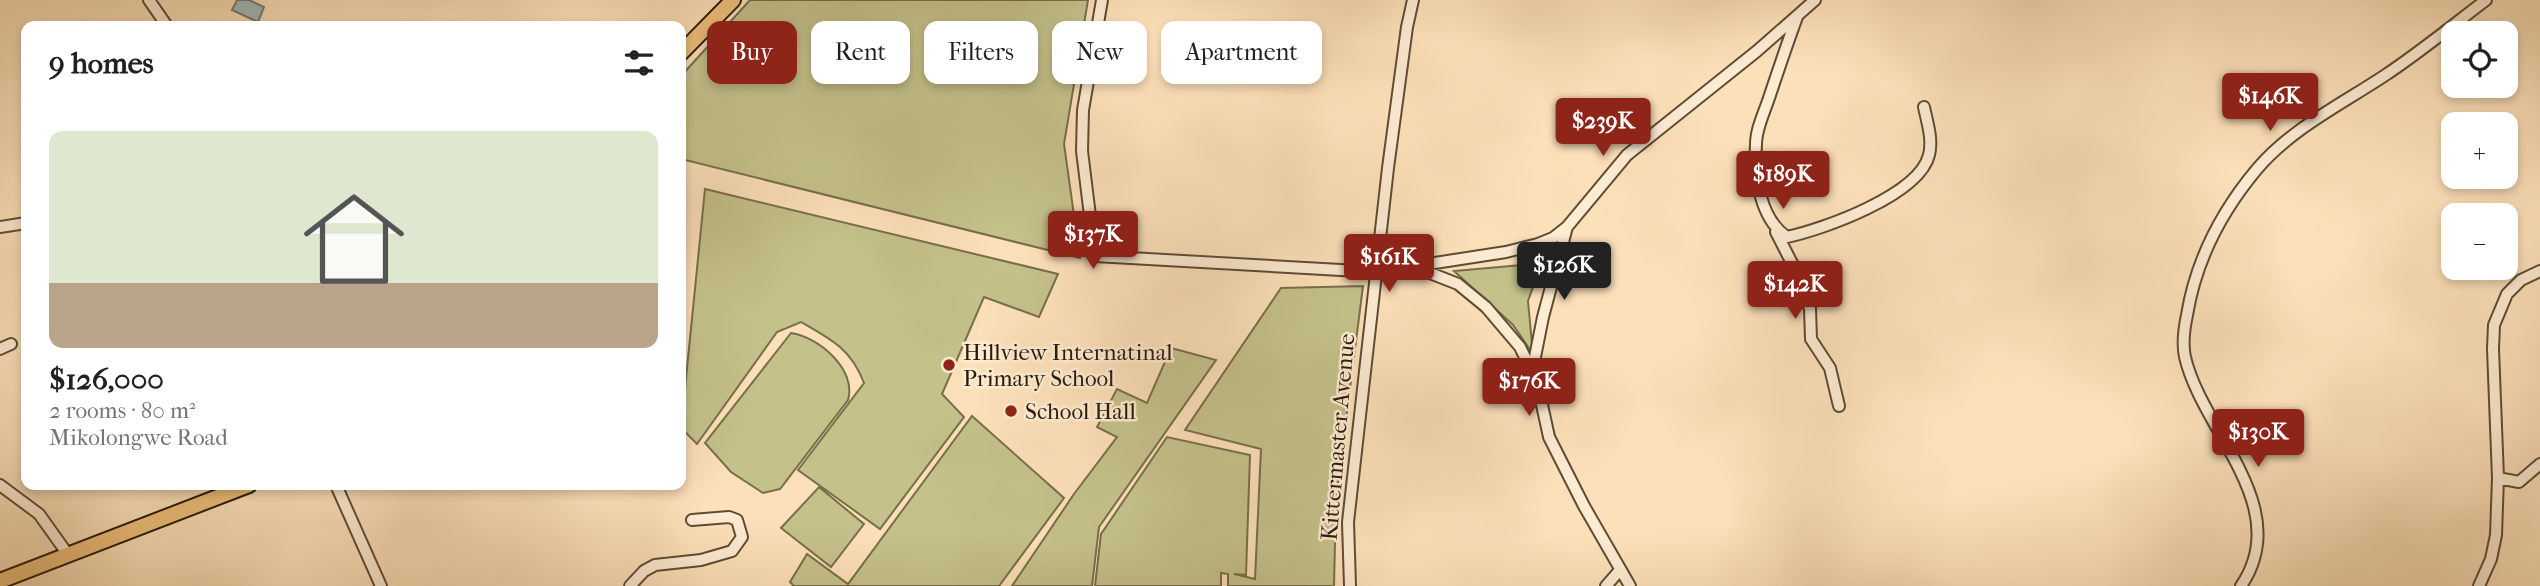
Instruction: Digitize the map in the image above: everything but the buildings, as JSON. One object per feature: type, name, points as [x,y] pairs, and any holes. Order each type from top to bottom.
[{"type":"highway","points":[[686,47],[733,0]]},
{"type":"highway","points":[[7,581],[235,490]]},
{"type":"street","points":[[149,0],[164,21]]},
{"type":"street","points":[[1102,0],[1083,110],[1082,151],[1095,256],[1376,272],[1517,250],[1546,241],[1567,227],[1628,155],[1815,0]]},
{"type":"street","name":"Kittermaster Avenue","points":[[1350,586],[1348,523],[1376,272],[1407,27],[1413,0]]},
{"type":"street","points":[[2241,586],[2251,571],[2256,553],[2256,522],[2246,482],[2231,449],[2209,418],[2191,377],[2183,338],[2197,270],[2207,243],[2256,170],[2278,147],[2304,127],[2388,74],[2486,0]]},
{"type":"street","points":[[1798,15],[1756,144],[1761,200],[1797,273],[1810,310],[1811,339],[1830,368],[1839,406]]},
{"type":"street","points":[[1773,226],[1787,237],[1810,232],[1885,200],[1909,182],[1926,165],[1930,154],[1931,136],[1924,107]]},
{"type":"street","points":[[0,227],[21,224]]},
{"type":"street","points":[[1532,372],[1543,317],[1567,227]]},
{"type":"street","points":[[1409,265],[1458,284],[1486,307],[1520,347],[1536,382],[1549,437],[1630,586]]},
{"type":"street","points":[[2479,586],[2495,544],[2498,478],[2494,325],[2507,294],[2521,280],[2540,271]]},
{"type":"street","points":[[2498,478],[2519,482],[2540,464]]},
{"type":"street","points":[[0,485],[39,514],[69,556]]},
{"type":"street","points":[[338,490],[381,586]]},
{"type":"street","points":[[630,586],[644,571],[655,565],[701,560],[733,551],[743,537],[737,520],[729,517],[692,520]]},
{"type":"street","points":[[1606,586],[1620,570]]},
{"type":"shaded area","points":[[750,0],[1088,0],[1084,21],[1052,21],[1052,84],[1074,84],[1064,144],[1080,258],[686,160],[686,70],[707,47],[707,84],[797,84],[797,21],[731,21]]},
{"type":"shaded area","points":[[705,189],[1058,274],[1039,317],[984,297],[942,394],[964,417],[880,529],[798,470],[864,383],[853,362],[839,346],[801,322],[777,332],[697,444],[686,433],[686,378]]},
{"type":"shaded area","points":[[1547,249],[1528,301],[1533,354],[1513,325],[1454,271],[1522,265]]},
{"type":"shaded area","points":[[1363,286],[1336,499],[1334,586],[1228,586],[1228,574],[1221,573],[1221,586],[1095,586],[1101,534],[1167,437],[1250,455],[1246,575],[1234,574],[1255,579],[1261,449],[1185,430],[1281,288]]},
{"type":"shaded area","points":[[791,333],[813,341],[833,357],[847,377],[848,400],[780,489],[763,493],[731,472],[705,443]]},
{"type":"shaded area","points":[[1171,348],[1216,360],[1099,527],[1092,586],[1012,586],[1074,494],[1117,437],[1097,427],[1117,389],[1147,403]]},
{"type":"shaded area","points":[[972,416],[1064,498],[999,586],[794,586],[790,582],[807,554],[848,584]]},
{"type":"shaded area","points":[[819,487],[864,524],[831,567],[781,528]]},
{"type":"water","points":[[237,0],[249,0],[264,7],[258,21],[232,10]]},
{"type":"place","name":"Hillview Internatinal Primary School","points":[[949,365]]},
{"type":"place","name":"School Hall","points":[[1011,411]]}]
